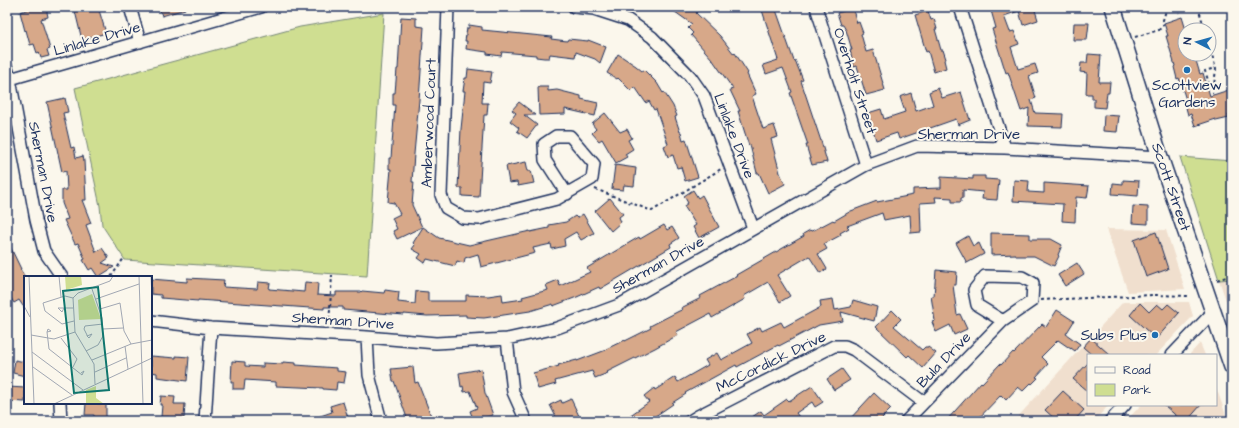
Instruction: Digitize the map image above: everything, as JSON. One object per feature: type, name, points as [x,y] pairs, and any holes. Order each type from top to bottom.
[{"type":"main road","name":"Scott Street","points":[[1113,7],[1160,157],[1232,367]]},
{"type":"street","points":[[130,7],[140,42]]},
{"type":"street","name":"Linlake Drive","points":[[8,73],[140,42],[261,7]]},
{"type":"street","name":"Amberwood Court","points":[[448,7],[441,195],[446,208],[463,218],[479,219],[557,199],[567,194],[583,185],[592,179],[594,164],[570,136],[556,136],[544,144],[545,160],[567,194]]},
{"type":"street","name":"Linlake Drive","points":[[574,7],[594,9],[628,20],[652,37],[690,76],[704,96],[753,228]]},
{"type":"street","name":"Overholt Street","points":[[816,7],[866,165]]},
{"type":"street","points":[[960,7],[1005,148]]},
{"type":"street","name":"Sherman Drive","points":[[8,73],[36,220],[44,251],[61,276]]},
{"type":"street","name":"Sherman Drive","points":[[152,321],[211,328],[329,334],[436,343],[507,339],[557,328],[619,305],[866,165],[917,146],[1005,148],[1160,157]]},
{"type":"street","points":[[1003,321],[977,305],[974,290],[985,276],[1022,277],[1033,283],[1032,301]]},
{"type":"street","name":"Bula Drive","points":[[906,421],[1003,321],[1032,301]]},
{"type":"street","points":[[1173,354],[1213,312]]},
{"type":"street","points":[[205,421],[211,328]]},
{"type":"street","points":[[368,337],[369,375],[380,421]]},
{"type":"street","points":[[507,339],[513,392],[526,421]]},
{"type":"street","name":"McCordick Drive","points":[[690,421],[834,346],[845,346],[854,350],[924,402]]},
{"type":"street","points":[[60,404],[61,421]]},
{"type":"street","points":[[1110,421],[1124,406]]},
{"type":"path","points":[[1135,37],[1159,30],[1164,24],[1163,20],[1167,7]]},
{"type":"path","points":[[1177,7],[1179,13]]},
{"type":"path","points":[[1198,7],[1203,22]]},
{"type":"path","points":[[1213,62],[1215,68],[1213,93]]},
{"type":"path","points":[[1214,85],[1210,86],[1205,70],[1215,68]]},
{"type":"path","points":[[583,185],[652,211],[729,164]]},
{"type":"path","points":[[112,276],[124,258]]},
{"type":"path","points":[[329,334],[332,274]]},
{"type":"path","points":[[1217,280],[1232,275]]},
{"type":"path","points":[[1032,301],[1154,295],[1189,296]]},
{"type":"shaded area","points":[[1106,229],[1166,230],[1185,289],[1128,292]]},
{"type":"shaded area","points":[[1232,279],[1232,318],[1219,280]]},
{"type":"shaded area","points":[[1123,302],[1189,302],[1193,316],[1157,354],[1087,354],[1087,406],[1108,406],[1094,421],[1014,421]]},
{"type":"shaded area","points":[[1200,343],[1205,354],[1190,354]]},
{"type":"shaded area","points":[[1217,390],[1228,421],[1126,421],[1140,406],[1217,406]]},
{"type":"green space","points":[[384,13],[367,276],[125,260],[102,225],[100,206],[75,88],[300,27]]},
{"type":"green space","points":[[1180,157],[1232,161],[1232,279],[1219,280]]},
{"type":"building","points":[[37,7],[46,7],[48,17],[41,19],[50,49],[47,50],[49,56],[41,58],[39,52],[37,53],[34,44],[30,45],[20,12]]},
{"type":"building","points":[[74,7],[98,7],[106,33],[82,40]]},
{"type":"building","points":[[159,7],[185,7],[185,9],[162,16]]},
{"type":"building","points":[[668,7],[700,7],[696,13],[720,36],[734,54],[735,53],[748,73],[747,74],[756,94],[752,96],[763,129],[774,125],[778,137],[771,139],[780,173],[785,184],[768,193],[759,173],[757,173],[750,145],[749,146],[738,111],[740,111],[730,90],[733,89],[712,59],[691,35],[693,33],[688,28],[692,24]]},
{"type":"building","points":[[761,7],[775,7],[794,61],[795,60],[803,80],[801,81],[827,162],[812,165],[806,145],[808,145],[783,68],[766,74],[763,65],[778,60]]},
{"type":"building","points":[[842,7],[852,7],[857,23],[859,22],[863,33],[861,34],[866,52],[873,50],[885,90],[866,95],[857,66],[854,67],[850,50],[852,50],[846,30],[843,25],[841,25],[837,13],[844,11]]},
{"type":"building","points":[[990,7],[1034,7],[1038,20],[1023,25],[1019,11],[1004,16],[1010,32],[1014,31],[1019,44],[1011,47],[1018,69],[1035,64],[1038,73],[1029,76],[1036,98],[1031,100],[1035,113],[1063,114],[1062,127],[1028,126],[1029,108],[1021,111],[1008,72],[1006,73],[992,29],[996,28]]},
{"type":"building","points":[[928,11],[931,20],[934,19],[937,29],[935,29],[941,50],[943,50],[946,59],[944,60],[946,68],[934,72],[928,51],[926,52],[915,15]]},
{"type":"building","points":[[401,17],[416,18],[416,26],[424,27],[412,182],[414,182],[412,205],[422,227],[397,239],[393,231],[397,229],[392,218],[400,214],[394,203],[388,202],[391,169],[389,169],[389,158],[391,158],[395,105],[393,105],[393,93],[395,93],[398,69]]},
{"type":"building","name":"Scottview Gardens","points":[[1182,17],[1184,22],[1177,22],[1177,62],[1196,62],[1200,74],[1203,73],[1210,96],[1232,89],[1232,114],[1228,115],[1229,118],[1216,121],[1216,119],[1195,126],[1191,114],[1188,115],[1185,104],[1187,103],[1179,78],[1177,79],[1164,23]]},
{"type":"building","points":[[1074,23],[1089,23],[1087,40],[1073,40]]},
{"type":"building","points":[[469,25],[482,27],[482,30],[552,37],[551,39],[567,41],[568,39],[588,40],[606,47],[600,63],[595,59],[576,52],[575,57],[550,54],[549,58],[536,57],[536,55],[502,52],[501,56],[487,54],[487,52],[466,49],[467,41],[465,41],[467,28],[469,28]]},
{"type":"building","points":[[618,54],[642,71],[644,70],[657,83],[663,93],[664,92],[673,106],[677,116],[675,117],[680,132],[683,140],[686,139],[698,177],[685,181],[681,167],[677,168],[673,155],[668,157],[664,146],[668,144],[656,109],[654,110],[649,101],[646,103],[635,87],[631,91],[618,78],[617,79],[607,73]]},
{"type":"building","points":[[1088,54],[1101,55],[1099,82],[1110,82],[1105,108],[1094,107],[1094,99],[1092,99],[1092,94],[1086,94],[1087,73],[1080,72],[1081,63],[1087,63]]},
{"type":"building","points":[[468,69],[492,72],[490,83],[483,82],[482,103],[488,103],[487,115],[484,115],[479,197],[462,196],[462,188],[458,188],[461,129],[465,91],[463,91]]},
{"type":"building","points":[[538,87],[548,87],[548,91],[557,90],[581,96],[581,99],[598,103],[595,116],[565,109],[565,114],[539,115]]},
{"type":"building","points":[[938,88],[942,98],[961,92],[970,120],[958,125],[956,119],[899,139],[897,133],[876,140],[868,113],[881,109],[884,119],[905,112],[900,97],[911,93],[916,111],[933,105],[929,92]]},
{"type":"building","points":[[65,98],[68,112],[63,113],[71,148],[74,147],[76,158],[83,156],[86,200],[82,200],[91,223],[86,225],[96,252],[102,248],[109,258],[102,263],[114,267],[100,276],[97,276],[92,268],[89,270],[83,260],[85,259],[78,243],[75,244],[64,220],[68,219],[62,203],[62,190],[67,190],[66,171],[62,172],[47,102]]},
{"type":"building","points":[[519,102],[536,115],[524,115],[537,125],[527,138],[517,131],[519,128],[510,121],[516,113],[512,110]]},
{"type":"building","points":[[605,113],[620,132],[627,129],[632,138],[628,140],[633,149],[625,154],[627,157],[616,163],[602,139],[599,141],[592,133],[596,129],[592,124]]},
{"type":"building","points":[[1104,115],[1119,116],[1117,132],[1103,131]]},
{"type":"building","points":[[526,162],[528,171],[531,171],[534,183],[518,186],[517,182],[509,183],[506,166]]},
{"type":"building","points":[[615,165],[636,168],[634,186],[624,185],[623,190],[612,189]]},
{"type":"building","points":[[973,176],[985,176],[985,179],[999,180],[997,200],[982,199],[983,192],[963,190],[963,198],[961,198],[961,202],[952,202],[952,198],[935,197],[936,202],[920,203],[921,232],[911,233],[910,215],[884,220],[882,213],[847,226],[849,228],[840,233],[841,235],[824,244],[827,249],[818,254],[827,269],[820,273],[809,256],[777,275],[790,296],[780,302],[768,282],[744,296],[745,299],[712,318],[710,314],[676,332],[678,335],[607,372],[608,373],[595,378],[592,371],[555,381],[556,384],[538,389],[533,373],[577,361],[606,350],[651,328],[650,326],[682,310],[681,308],[701,298],[700,296],[804,236],[803,234],[810,230],[814,230],[851,211],[877,201],[913,195],[913,189],[941,188],[941,177],[973,179]]},
{"type":"building","points":[[1014,180],[1029,181],[1028,192],[1044,193],[1044,183],[1089,186],[1087,198],[1076,197],[1075,222],[1062,221],[1063,204],[1013,201]]},
{"type":"building","points":[[1123,180],[1139,181],[1138,196],[1112,194],[1113,183],[1123,184]]},
{"type":"building","points":[[693,190],[698,198],[702,195],[719,227],[699,238],[693,227],[696,225],[684,206],[688,203],[684,196]]},
{"type":"building","points":[[610,198],[623,214],[619,217],[621,222],[611,231],[595,211]]},
{"type":"building","points":[[1133,206],[1148,207],[1148,224],[1132,223]]},
{"type":"building","points":[[583,214],[594,233],[581,240],[576,232],[564,239],[565,246],[552,249],[551,244],[533,248],[535,253],[481,267],[478,254],[465,258],[464,263],[457,261],[455,266],[427,259],[425,263],[418,258],[421,254],[412,249],[415,245],[413,243],[423,227],[439,238],[469,245],[549,228],[549,225],[566,222],[575,216],[577,218]]},
{"type":"building","points":[[664,225],[667,230],[672,227],[679,238],[670,244],[671,247],[600,289],[599,287],[553,306],[553,304],[530,311],[484,318],[466,317],[466,315],[404,315],[343,310],[343,307],[324,307],[324,309],[198,301],[161,298],[161,295],[152,294],[152,279],[187,282],[187,278],[224,280],[223,287],[257,289],[258,282],[270,283],[269,289],[304,292],[305,282],[318,283],[317,295],[336,296],[336,292],[362,291],[384,293],[385,290],[399,292],[398,302],[415,304],[416,291],[428,292],[428,301],[466,301],[466,295],[488,296],[502,294],[503,302],[523,299],[522,297],[548,290],[546,285],[558,280],[560,286],[590,272],[587,268],[639,237],[640,239]]},
{"type":"building","points":[[1156,232],[1168,269],[1146,277],[1134,240]]},
{"type":"building","points":[[991,233],[1030,234],[1030,239],[1051,239],[1062,245],[1054,266],[1034,256],[1016,256],[1016,254],[991,255]]},
{"type":"building","points":[[968,236],[973,246],[979,243],[984,254],[967,263],[956,243]]},
{"type":"building","points":[[7,240],[24,276],[24,308],[19,300],[14,303],[7,292]]},
{"type":"building","points":[[1077,263],[1084,274],[1065,286],[1058,275]]},
{"type":"building","points":[[936,270],[957,272],[956,285],[953,285],[957,315],[960,314],[967,329],[954,335],[950,325],[936,332],[932,322],[935,321],[931,296],[934,296]]},
{"type":"building","points":[[833,299],[835,310],[851,307],[853,300],[877,307],[874,321],[841,312],[843,321],[819,325],[737,367],[736,365],[685,393],[686,394],[672,403],[673,404],[648,421],[622,421],[649,402],[644,396],[654,388],[655,390],[675,377],[678,382],[708,365],[705,360],[717,353],[721,360],[752,343],[747,334],[760,327],[762,331],[781,322],[784,327],[821,307],[820,301]]},
{"type":"building","points":[[1140,303],[1149,312],[1157,304],[1163,309],[1168,304],[1179,313],[1156,339],[1130,315]]},
{"type":"building","points":[[892,310],[901,319],[894,326],[922,350],[925,347],[928,347],[936,353],[923,368],[909,355],[907,357],[876,327]]},
{"type":"building","points":[[1057,310],[1074,321],[1066,334],[1080,344],[1075,351],[1058,340],[1041,357],[1048,364],[1036,377],[1038,378],[1023,391],[1018,387],[1006,400],[1001,395],[976,421],[946,421],[981,382],[982,383],[1013,352],[1014,353],[1042,324],[1046,327]]},
{"type":"building","points":[[1091,338],[1109,354],[1091,354],[1083,347]]},
{"type":"building","points":[[152,356],[176,358],[176,356],[189,357],[187,381],[157,377],[157,373],[152,372]]},
{"type":"building","points":[[15,360],[24,362],[24,376],[13,373]]},
{"type":"building","points":[[232,361],[245,362],[245,366],[263,367],[263,363],[296,363],[296,365],[337,368],[337,371],[346,372],[344,383],[337,382],[336,390],[276,386],[276,382],[245,380],[244,389],[233,389],[233,382],[231,382]]},
{"type":"building","points":[[1087,364],[1087,391],[1073,379]]},
{"type":"building","points":[[413,367],[415,383],[418,382],[433,421],[408,421],[393,381],[391,369]]},
{"type":"building","points":[[481,369],[485,393],[493,415],[474,421],[470,411],[477,408],[470,391],[464,392],[463,386],[461,387],[459,373]]},
{"type":"building","points":[[842,369],[850,380],[834,390],[827,379]]},
{"type":"building","points":[[812,386],[823,402],[815,407],[812,402],[796,413],[802,421],[746,421],[761,411],[764,415],[787,399],[789,401]]},
{"type":"building","points":[[8,387],[24,388],[24,402],[7,401]]},
{"type":"building","points":[[1063,391],[1084,410],[1074,421],[1057,421],[1045,410]]},
{"type":"building","points":[[874,393],[891,409],[879,421],[848,421]]},
{"type":"building","points":[[161,396],[175,397],[174,404],[185,404],[184,418],[180,418],[180,421],[168,421],[169,417],[161,417]]},
{"type":"building","points":[[571,399],[580,418],[573,421],[561,421],[559,418],[557,419],[550,405],[561,400],[562,403]]},
{"type":"building","points":[[343,402],[349,421],[309,421],[332,412],[330,406]]},
{"type":"building","points":[[86,404],[106,404],[106,421],[94,421],[94,415],[85,415]]},
{"type":"building","points":[[1165,406],[1200,406],[1187,421],[1182,421]]},
{"type":"place","name":"Scottview Gardens","points":[[1187,70]]},
{"type":"place","name":"Subs Plus","points":[[1155,335]]}]
